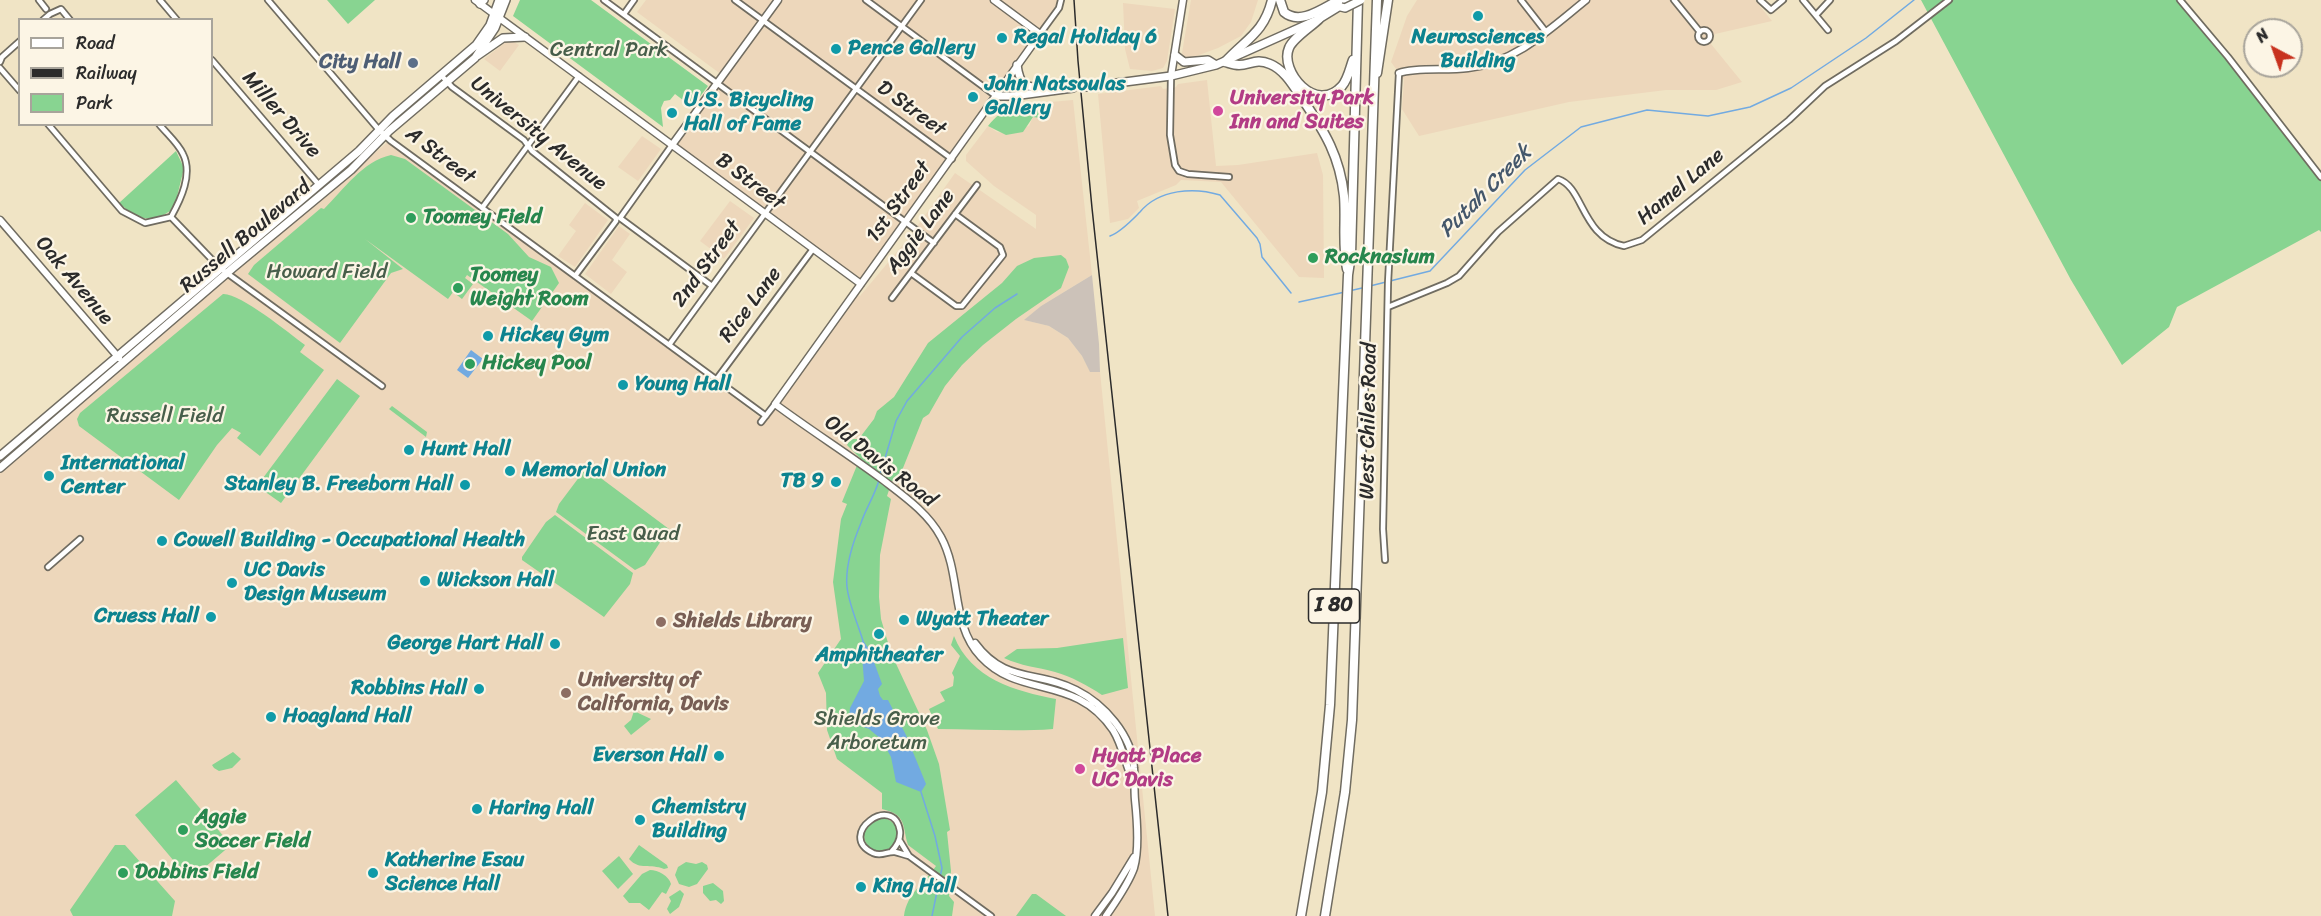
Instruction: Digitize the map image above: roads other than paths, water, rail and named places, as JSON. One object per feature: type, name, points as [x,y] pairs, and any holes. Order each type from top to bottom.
[{"type":"highway","points":[[1225,62],[1261,28],[1272,0]]},
{"type":"highway","points":[[1280,0],[1282,9],[1288,15],[1301,18],[1340,4]]},
{"type":"highway","name":"I 80","points":[[1300,916],[1321,801],[1329,716],[1348,275],[1351,255],[1355,54],[1360,0]]},
{"type":"highway","name":"I 80","points":[[1325,916],[1345,792],[1352,720],[1365,290],[1377,0]]},
{"type":"highway","points":[[1373,88],[1381,61],[1388,0]]},
{"type":"highway","points":[[1319,19],[1294,40],[1288,52],[1289,65],[1308,92],[1325,96],[1335,92],[1346,79],[1355,54]]},
{"type":"highway","points":[[1225,62],[1239,65],[1252,61],[1263,61],[1277,67],[1289,79],[1326,132],[1338,164],[1344,197],[1344,256],[1348,275]]},
{"type":"main road","points":[[497,17],[499,0]]},
{"type":"main road","points":[[497,17],[506,0]]},
{"type":"main road","points":[[1086,87],[1171,76],[1216,65],[1319,19],[1340,4],[1350,0]]},
{"type":"main road","points":[[1340,4],[1345,8],[1360,0]]},
{"type":"main road","name":"Russell Boulevard","points":[[0,468],[123,363],[319,185],[475,58],[497,17]]},
{"type":"main road","name":"Russell Boulevard","points":[[0,456],[117,357],[325,192],[370,153],[382,132],[476,45],[497,17]]},
{"type":"main road","points":[[475,58],[503,38],[525,37]]},
{"type":"main road","points":[[1175,56],[1184,62],[1208,60],[1216,65]]},
{"type":"main road","points":[[1017,65],[1018,76],[1025,86],[1052,87],[1060,90]]},
{"type":"main road","points":[[996,96],[1073,88]]},
{"type":"main road","points":[[62,416],[63,408],[72,401],[71,396]]},
{"type":"street","points":[[39,0],[46,9]]},
{"type":"street","points":[[160,0],[175,18]]},
{"type":"street","name":"A Street","points":[[268,0],[382,132],[766,416]]},
{"type":"street","points":[[604,0],[934,243]]},
{"type":"street","points":[[624,14],[634,0]]},
{"type":"street","name":"D Street","points":[[735,0],[952,159]]},
{"type":"street","points":[[575,276],[778,0]]},
{"type":"street","points":[[866,0],[996,96]]},
{"type":"street","name":"2nd Street","points":[[669,345],[921,0]]},
{"type":"street","points":[[994,0],[1040,34]]},
{"type":"street","name":"1st Street","points":[[761,422],[952,159],[1059,8],[1061,0]]},
{"type":"street","points":[[1183,0],[1171,76],[1170,135],[1175,165],[1179,171],[1188,174],[1229,177]]},
{"type":"street","points":[[1521,0],[1546,32]]},
{"type":"street","points":[[1399,73],[1470,68],[1502,59],[1526,47],[1586,0]]},
{"type":"street","points":[[1674,0],[1700,32]]},
{"type":"street","points":[[1760,0],[1771,10],[1783,0]]},
{"type":"street","points":[[1803,0],[1828,30]]},
{"type":"street","points":[[1816,14],[1830,0]]},
{"type":"street","name":"Hamel Lane","points":[[1388,307],[1447,283],[1458,276],[1498,232],[1558,179],[1568,184],[1588,220],[1608,240],[1624,246],[1642,240],[1789,120],[1825,86],[1908,32],[1948,0]]},
{"type":"street","points":[[2180,0],[2228,57],[2321,177]]},
{"type":"street","name":"B Street","points":[[480,1],[497,17],[861,284]]},
{"type":"street","points":[[45,18],[61,9],[68,18]]},
{"type":"street","points":[[0,62],[2,57],[18,43]]},
{"type":"street","name":"Miller Drive","points":[[213,61],[325,192]]},
{"type":"street","points":[[0,68],[18,89]]},
{"type":"street","name":"West Chiles Road","points":[[1385,560],[1383,529],[1388,283],[1399,73]]},
{"type":"street","name":"University Avenue","points":[[441,75],[446,82],[528,145],[532,152],[712,286]]},
{"type":"street","points":[[482,208],[579,76]]},
{"type":"street","points":[[50,126],[122,211],[145,223],[171,217],[181,199],[186,179],[187,162],[182,152],[161,126]]},
{"type":"street","name":"Aggie Lane","points":[[892,298],[977,186]]},
{"type":"street","points":[[911,273],[956,306],[962,306],[1003,255],[1000,247],[955,214]]},
{"type":"street","points":[[171,217],[223,271],[382,387]]},
{"type":"street","name":"Oak Avenue","points":[[0,220],[123,363]]},
{"type":"street","name":"Rice Lane","points":[[716,380],[813,249]]},
{"type":"street","name":"Old Davis Road","points":[[775,404],[884,481],[924,513],[941,537],[951,560],[959,614],[965,634],[977,653],[999,672],[1015,680],[1062,691],[1081,700],[1097,711],[1117,737],[1133,781],[1137,833],[1135,866],[1106,916]]},
{"type":"street","points":[[48,567],[80,539]]},
{"type":"street","points":[[909,856],[891,852],[878,855],[865,847],[861,836],[867,822],[880,815],[893,819],[899,828],[899,840],[909,856],[991,916]]},
{"type":"street","points":[[891,852],[899,840]]},
{"type":"street","name":"Old Davis Road","points":[[1095,916],[1134,857]]},
{"type":"water","name":"Hickey Pool","points":[[471,350],[483,359],[468,378],[457,370]]},
{"type":"water","points":[[863,640],[870,651],[882,684],[878,689],[880,696],[883,700],[888,700],[906,735],[926,784],[921,792],[896,782],[891,757],[881,739],[869,729],[853,723],[849,718],[850,708],[864,681],[861,643]]},
{"type":"waterway","name":"Putah Creek","points":[[1390,281],[1430,271],[1525,170],[1581,127],[1647,110],[1708,116],[1750,107],[1791,88],[1866,38],[1914,0]]},
{"type":"waterway","name":"Putah Creek","points":[[1110,236],[1126,226],[1148,204],[1167,194],[1199,191],[1220,195],[1257,238],[1262,257],[1291,293]]},
{"type":"waterway","name":"Putah Creek","points":[[1370,286],[1386,282]]},
{"type":"waterway","name":"Putah Creek","points":[[1349,291],[1362,288]]},
{"type":"waterway","name":"Putah Creek","points":[[1299,302],[1345,292]]},
{"type":"waterway","points":[[880,475],[896,421],[907,401],[962,337],[995,308],[1017,294]]},
{"type":"waterway","points":[[863,641],[848,594],[847,571],[855,538],[879,480]]},
{"type":"waterway","points":[[921,792],[935,836],[942,868],[940,877]]},
{"type":"waterway","points":[[932,916],[939,882]]},
{"type":"railway","points":[[1074,0],[1092,208],[1168,916]]},
{"type":"place","name":"Neurosciences Building","points":[[1478,16]]},
{"type":"place","name":"Regal Holiday 6","points":[[1002,38]]},
{"type":"place","name":"Pence Gallery","points":[[836,49]]},
{"type":"place","name":"City Hall","points":[[413,63]]},
{"type":"place","name":"John Natsoulas Gallery","points":[[973,97]]},
{"type":"place","name":"University Park Inn and Suites","points":[[1218,111]]},
{"type":"place","name":"U.S. Bicycling Hall of Fame","points":[[672,113]]},
{"type":"place","name":"Toomey Field","points":[[411,218]]},
{"type":"place","name":"Rocknasium","points":[[1313,258]]},
{"type":"place","name":"Toomey Weight Room","points":[[458,288]]},
{"type":"place","name":"Hickey Gym","points":[[488,336]]},
{"type":"place","name":"Hickey Pool","points":[[470,364]]},
{"type":"place","name":"Young Hall","points":[[623,385]]},
{"type":"place","name":"Hunt Hall","points":[[409,450]]},
{"type":"place","name":"Memorial Union","points":[[510,471]]},
{"type":"place","name":"International Center","points":[[49,476]]},
{"type":"place","name":"TB 9","points":[[836,482]]},
{"type":"place","name":"Stanley B. Freeborn Hall","points":[[465,485]]},
{"type":"place","name":"Cowell Building - Occupational Health","points":[[162,541]]},
{"type":"place","name":"Wickson Hall","points":[[425,581]]},
{"type":"place","name":"UC Davis Design Museum","points":[[232,583]]},
{"type":"place","name":"Cruess Hall","points":[[211,617]]},
{"type":"place","name":"Wyatt Theater","points":[[904,620]]},
{"type":"place","name":"Shields Library","points":[[661,622]]},
{"type":"place","name":"Amphitheater","points":[[879,634]]},
{"type":"place","name":"George Hart Hall","points":[[555,644]]},
{"type":"place","name":"Robbins Hall","points":[[479,689]]},
{"type":"place","name":"University of California, Davis","points":[[566,693]]},
{"type":"place","name":"Hoagland Hall","points":[[271,717]]},
{"type":"place","name":"Everson Hall","points":[[719,756]]},
{"type":"place","name":"Hyatt Place UC Davis","points":[[1080,769]]},
{"type":"place","name":"Haring Hall","points":[[477,809]]},
{"type":"place","name":"Chemistry Building","points":[[640,820]]},
{"type":"place","name":"Aggie Soccer Field","points":[[183,830]]},
{"type":"place","name":"Dobbins Field","points":[[123,873]]},
{"type":"place","name":"Katherine Esau Science Hall","points":[[373,873]]},
{"type":"place","name":"King Hall","points":[[861,887]]},
{"type":"park label","name":"Central Park","points":[[609,51]]},
{"type":"park label","name":"Howard Field","points":[[327,273]]},
{"type":"park label","name":"Russell Field","points":[[165,417]]},
{"type":"park label","name":"East Quad","points":[[633,535]]},
{"type":"park label","name":"Shields Grove Arboretum","points":[[877,732]]}]
